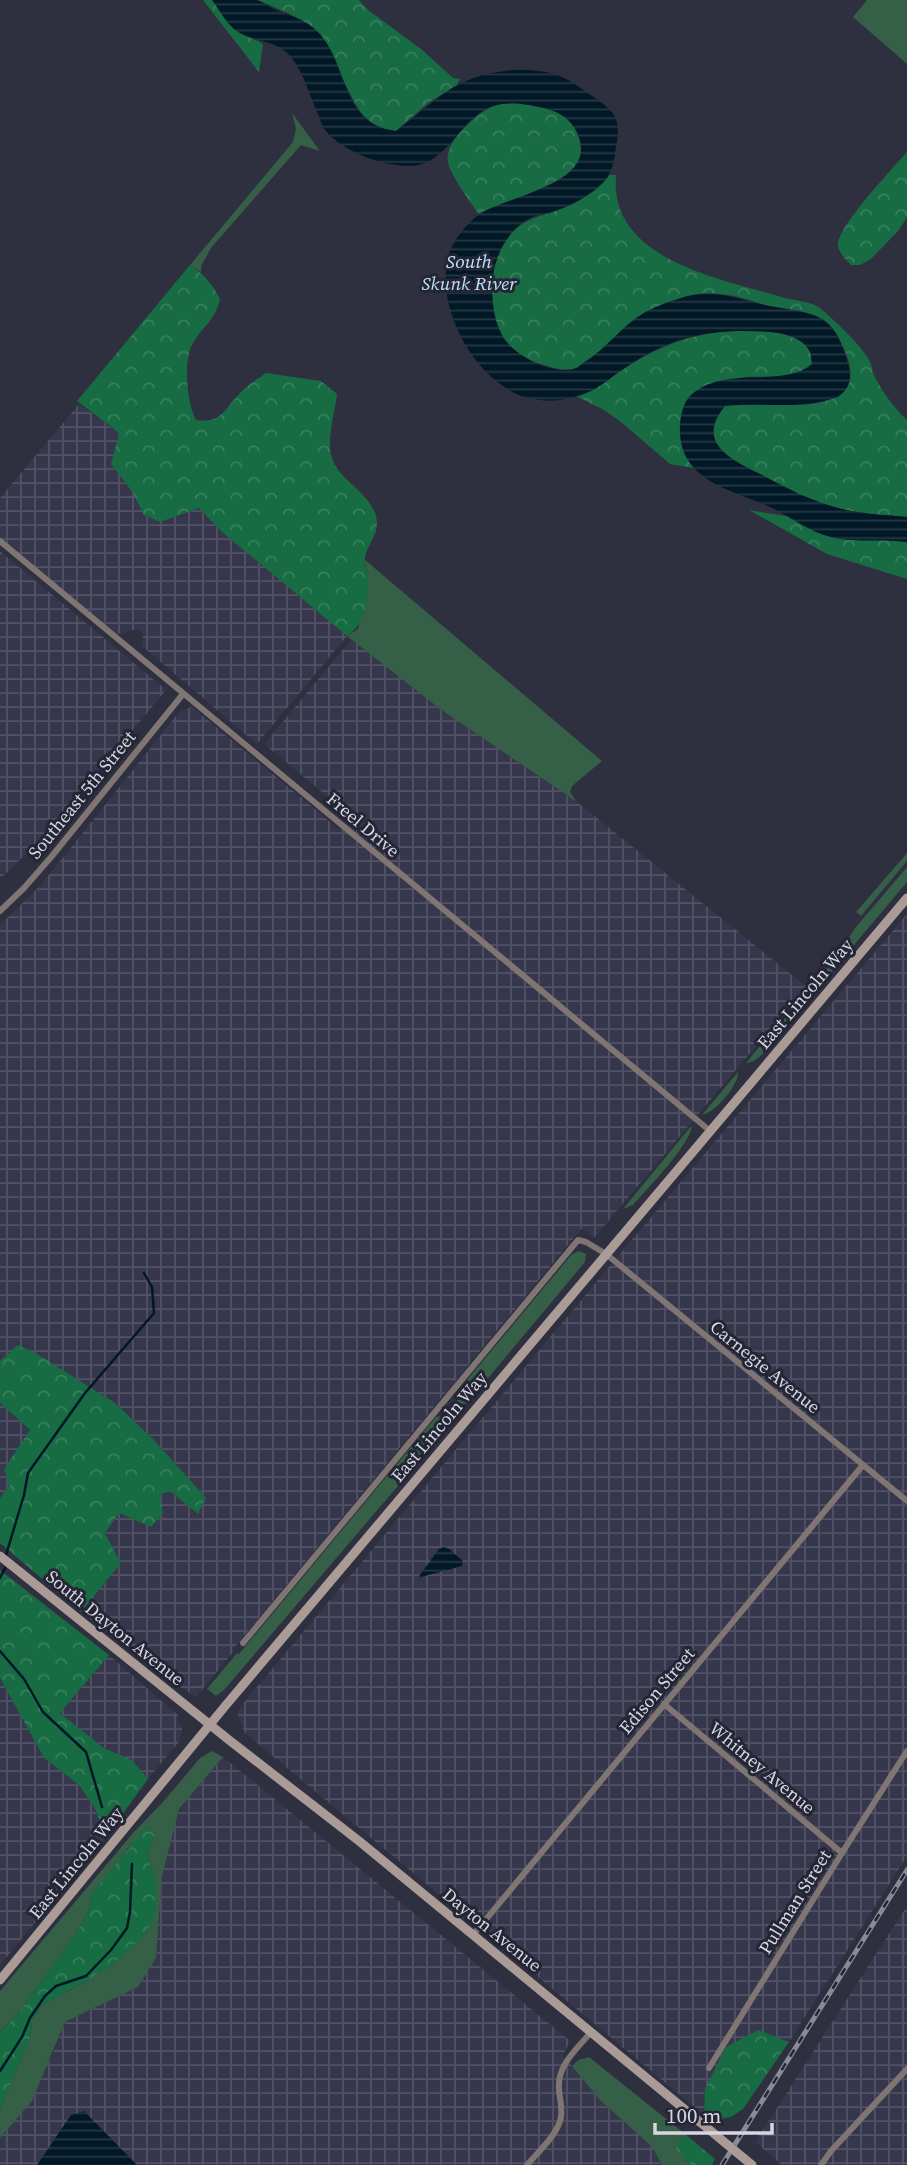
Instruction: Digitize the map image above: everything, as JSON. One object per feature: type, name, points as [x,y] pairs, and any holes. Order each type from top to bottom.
[{"type":"main road","name":"East Lincoln Way","points":[[0,1980],[210,1724],[907,898]]},
{"type":"main road","name":"South Dayton Avenue","points":[[0,1556],[210,1724]]},
{"type":"main road","name":"Dayton Avenue","points":[[210,1724],[359,1841],[752,2165]]},
{"type":"street","name":"Freel Drive","points":[[0,541],[709,1130]]},
{"type":"street","name":"Southeast 5th Street","points":[[0,911],[52,856],[183,694]]},
{"type":"street","name":"Carnegie Avenue","points":[[243,1643],[575,1243],[582,1240],[606,1254],[907,1501]]},
{"type":"street","name":"Edison Street","points":[[473,1935],[863,1465]]},
{"type":"street","name":"Whitney Avenue","points":[[664,1704],[842,1853]]},
{"type":"street","name":"Pullman Street","points":[[709,2068],[907,1751]]},
{"type":"street","points":[[527,2165],[559,2124],[562,2111],[559,2075],[591,2032]]},
{"type":"street","points":[[821,2165],[907,2069]]},
{"type":"shaded area","points":[[79,404],[119,433],[111,464],[133,493],[144,515],[160,522],[199,508],[222,532],[347,636],[257,744],[142,646],[143,634],[138,629],[114,635],[0,541],[0,498]]},
{"type":"shaded area","points":[[0,551],[166,690],[97,774],[28,852],[0,879]]},
{"type":"shaded area","points":[[352,639],[440,709],[577,802],[808,988],[594,1238],[582,1228],[196,1697],[81,1612],[121,1563],[105,1532],[119,1513],[170,1491],[206,1498],[154,1440],[115,1403],[79,1382],[0,1361],[0,925],[41,885],[180,711],[192,707],[340,830],[351,816],[264,744]]},
{"type":"shaded area","points":[[907,914],[907,1856],[789,2042],[779,2039],[705,2088],[704,2115],[245,1733],[237,1713]]},
{"type":"shaded area","points":[[0,1403],[30,1430],[4,1469],[9,1486],[0,1498]]},
{"type":"shaded area","points":[[109,1655],[179,1716],[177,1721],[182,1726],[182,1731],[179,1742],[148,1779],[132,1760],[104,1748],[60,1713]]},
{"type":"shaded area","points":[[0,1678],[44,1758],[79,1785],[108,1834],[0,1965]]},
{"type":"shaded area","points":[[223,1757],[568,2039],[570,2042],[563,2055],[600,2100],[652,2147],[662,2165],[0,2165],[0,2138],[52,2056],[65,2022],[138,1987],[156,1958],[162,1877],[179,1809]]},
{"type":"shaded area","points":[[907,1906],[907,2165],[782,2165],[755,2142]]},
{"type":"green space","points":[[203,0],[212,0],[234,29],[263,44],[259,72]]},
{"type":"green space","points":[[258,0],[359,0],[453,78],[460,79],[457,85],[428,103],[396,131],[384,128],[374,124],[360,111],[331,60],[301,21]]},
{"type":"green space","points":[[867,0],[907,0],[907,64],[853,17]]},
{"type":"green space","points":[[516,103],[553,111],[568,120],[579,139],[581,149],[578,163],[573,170],[549,185],[479,214],[452,174],[448,154],[455,138],[483,112],[495,106]]},
{"type":"green space","points":[[292,113],[320,151],[301,145],[211,248],[201,266],[201,272],[190,265],[293,142],[296,129]]},
{"type":"green space","points":[[907,152],[907,217],[899,230],[871,259],[860,265],[851,265],[839,249],[840,238],[855,213]]},
{"type":"green space","points":[[609,175],[616,175],[618,204],[630,228],[650,247],[674,262],[702,273],[816,306],[859,346],[869,360],[884,392],[907,420],[907,517],[850,511],[811,499],[729,457],[715,441],[713,431],[716,419],[725,406],[746,403],[802,405],[818,403],[842,393],[850,377],[847,355],[833,329],[815,315],[735,296],[702,293],[693,295],[639,316],[584,365],[573,369],[561,369],[523,357],[504,340],[494,313],[492,282],[494,267],[505,242],[521,225],[577,202],[591,193]]},
{"type":"green space","points":[[190,265],[208,280],[220,299],[215,313],[189,352],[187,383],[196,420],[205,421],[218,417],[245,388],[266,373],[321,381],[337,394],[330,435],[332,458],[340,473],[371,505],[377,520],[376,532],[365,560],[368,587],[365,611],[358,625],[347,636],[222,532],[199,508],[160,522],[144,515],[133,493],[111,464],[119,433],[77,401]]},
{"type":"green space","points":[[731,331],[775,332],[796,339],[805,344],[812,364],[788,375],[743,377],[684,451],[694,468],[670,464],[621,422],[576,396],[597,387],[665,346],[703,335]]},
{"type":"green space","points":[[749,510],[791,517],[828,536],[907,542],[907,579],[827,554]]},
{"type":"green space","points":[[364,559],[602,761],[572,786],[570,792],[577,802],[440,709],[347,636],[358,629],[368,578]]},
{"type":"green space","points":[[907,853],[907,861],[861,916],[856,912]]},
{"type":"green space","points":[[907,867],[907,882],[827,977],[820,979],[856,927]]},
{"type":"green space","points":[[814,986],[814,992],[784,1027],[775,1029]]},
{"type":"green space","points":[[770,1034],[771,1041],[766,1050],[755,1060],[746,1063]]},
{"type":"green space","points":[[738,1072],[735,1084],[725,1098],[702,1115]]},
{"type":"green space","points":[[692,1125],[684,1143],[667,1166],[633,1205],[623,1209]]},
{"type":"green space","points":[[579,1251],[586,1254],[585,1262],[469,1401],[463,1405],[458,1403],[457,1392],[572,1254]]},
{"type":"green space","points":[[18,1345],[115,1403],[154,1440],[206,1498],[198,1514],[170,1491],[160,1495],[163,1513],[151,1527],[119,1513],[105,1533],[121,1563],[81,1612],[0,1543],[0,1498],[9,1486],[4,1469],[30,1430],[0,1403],[0,1361]]},
{"type":"green space","points":[[436,1417],[448,1418],[448,1424],[443,1433],[224,1690],[216,1696],[207,1689]]},
{"type":"green space","points":[[0,1570],[109,1655],[60,1713],[104,1748],[132,1760],[148,1779],[108,1834],[79,1785],[44,1758],[0,1678]]},
{"type":"green space","points":[[212,1751],[223,1757],[179,1809],[162,1877],[156,1958],[138,1987],[65,2022],[32,2101],[0,2138],[0,2110],[30,2037],[32,2021],[42,2005],[87,1981],[120,1959],[156,1880],[147,1856],[154,1835],[128,1848],[93,1892],[87,1915],[66,1948],[20,2011],[0,2032],[0,1991],[133,1833],[200,1758]]},
{"type":"green space","points":[[148,1825],[154,1835],[147,1856],[156,1880],[155,1915],[146,1933],[120,1959],[87,1981],[42,2005],[32,2021],[30,2037],[0,2110],[0,2032],[20,2011],[66,1948],[87,1915],[93,1892]]},
{"type":"green space","points":[[758,2030],[789,2042],[743,2109],[731,2117],[710,2120],[704,2115],[705,2089],[726,2047]]},
{"type":"green space","points":[[589,2057],[690,2138],[681,2137],[685,2159],[691,2165],[662,2165],[652,2147],[600,2100],[572,2066],[578,2060]]},
{"type":"green space","points":[[681,2137],[690,2138],[715,2159],[712,2165],[691,2165],[676,2149]]},
{"type":"water","name":"South Skunk River","points":[[212,0],[258,1],[312,27],[327,44],[355,105],[365,117],[378,126],[396,131],[458,85],[487,74],[513,70],[555,74],[602,103],[614,115],[618,129],[611,171],[589,194],[558,210],[526,220],[506,240],[497,258],[492,291],[493,307],[502,335],[514,350],[523,356],[544,366],[565,370],[574,369],[591,358],[642,314],[691,295],[727,296],[818,317],[833,329],[844,351],[850,375],[844,391],[836,398],[812,403],[725,406],[716,419],[713,430],[715,440],[721,449],[739,463],[811,499],[850,511],[907,517],[907,542],[847,540],[820,533],[709,480],[687,459],[681,444],[680,425],[688,398],[705,386],[720,381],[786,375],[812,364],[807,347],[793,337],[750,331],[694,336],[642,357],[596,389],[563,400],[534,399],[512,392],[492,378],[475,359],[451,312],[446,287],[447,263],[455,241],[483,212],[551,184],[566,175],[577,163],[581,149],[574,126],[551,110],[522,104],[499,104],[471,120],[444,150],[422,164],[409,166],[375,160],[342,145],[325,130],[303,76],[284,50],[239,33],[227,22]]},
{"type":"water","points":[[444,1547],[463,1561],[462,1566],[419,1576],[439,1549]]},
{"type":"water","points":[[84,2111],[137,2165],[37,2165],[71,2115]]},
{"type":"waterway","points":[[6,1555],[28,1473],[85,1393],[154,1313],[152,1287],[144,1273]]},
{"type":"waterway","points":[[0,1578],[5,1568]]},
{"type":"waterway","points":[[0,1651],[24,1679],[43,1712],[86,1752],[102,1807]]},
{"type":"waterway","points":[[0,2071],[45,1996],[56,1986],[86,1976],[111,1950],[127,1928],[132,1864]]},
{"type":"railway","points":[[722,2165],[907,1870]]}]
